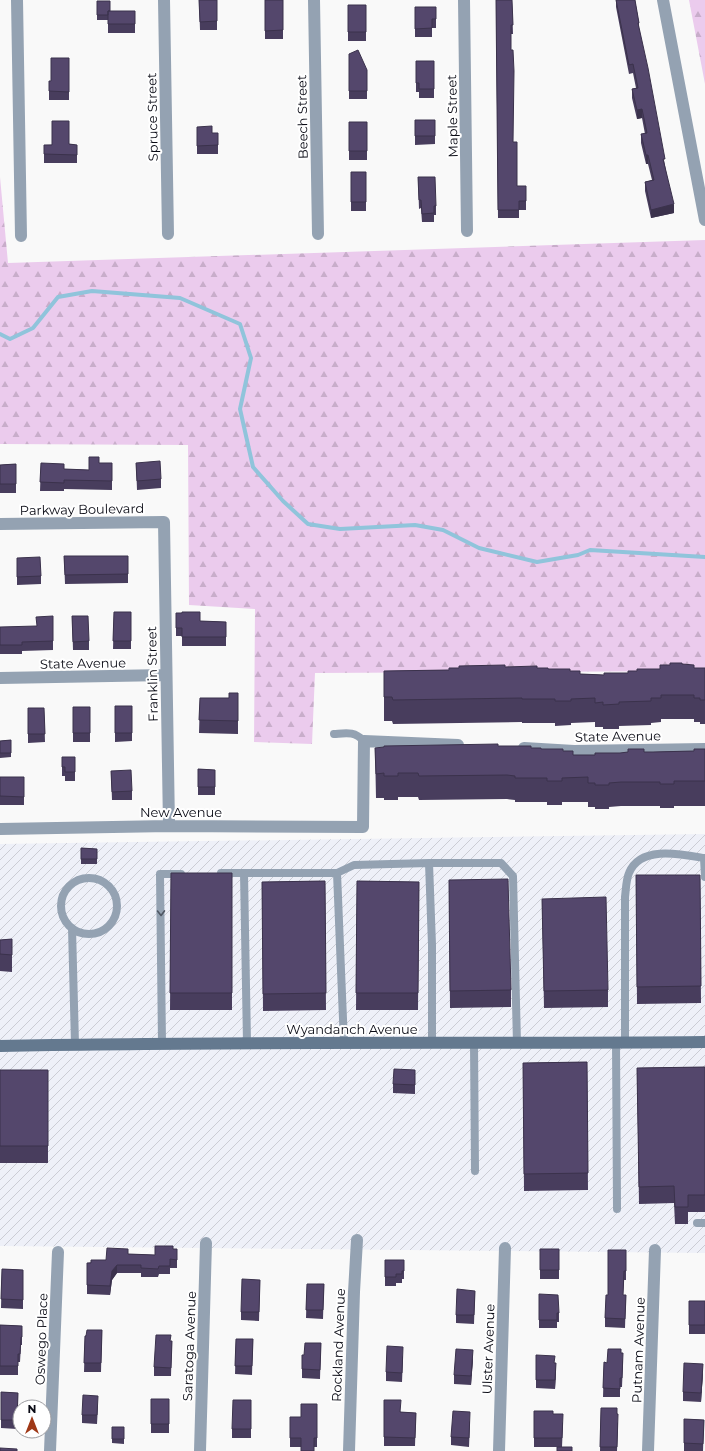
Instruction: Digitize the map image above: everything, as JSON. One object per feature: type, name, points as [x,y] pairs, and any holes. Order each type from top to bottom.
[{"type":"street","points":[[17,0],[21,236]]},
{"type":"street","name":"Spruce Street","points":[[164,0],[168,234]]},
{"type":"street","name":"Beech Street","points":[[314,0],[318,234]]},
{"type":"street","name":"Maple Street","points":[[464,0],[467,231]]},
{"type":"street","points":[[663,0],[705,220]]},
{"type":"street","name":"Parkway Boulevard","points":[[0,524],[164,522]]},
{"type":"street","name":"Franklin Street","points":[[164,522],[169,826]]},
{"type":"street","name":"State Avenue","points":[[0,678],[166,675]]},
{"type":"street","points":[[364,741],[473,746]]},
{"type":"street","name":"New Avenue","points":[[0,829],[169,826],[363,827],[364,741]]},
{"type":"street","name":"State Avenue","points":[[512,748],[574,751],[705,749]]},
{"type":"street","name":"Wyandanch Avenue","points":[[0,1046],[247,1043],[517,1044],[705,1042]]},
{"type":"street","name":"Rockland Avenue","points":[[349,1451],[357,1240]]},
{"type":"street","name":"Saratoga Avenue","points":[[200,1451],[206,1243]]},
{"type":"street","name":"Ulster Avenue","points":[[499,1451],[505,1248]]},
{"type":"street","name":"Putnam Avenue","points":[[648,1451],[655,1250]]},
{"type":"street","name":"Oswego Place","points":[[50,1451],[58,1252]]},
{"type":"lane","points":[[334,734],[353,733],[364,741]]},
{"type":"lane","points":[[617,1209],[620,1042],[625,897],[629,872],[635,863],[650,854],[684,855],[704,858],[705,878]]},
{"type":"lane","points":[[429,863],[432,945],[432,1043]]},
{"type":"lane","points":[[213,873],[337,874],[354,865],[501,863],[513,876],[517,1044]]},
{"type":"lane","points":[[244,873],[247,1043]]},
{"type":"lane","points":[[162,1044],[160,874],[191,874]]},
{"type":"lane","points":[[337,874],[344,1043]]},
{"type":"lane","points":[[72,928],[89,934],[106,928],[112,921],[116,913],[117,903],[115,894],[109,886],[101,880],[82,878],[73,883],[62,896],[62,914],[66,922],[72,928],[75,1044]]},
{"type":"lane","points":[[474,1043],[475,1171]]},
{"type":"shaded area","points":[[705,834],[705,1253],[0,1246],[0,844]]},
{"type":"green space","points":[[689,0],[705,0],[705,84]]},
{"type":"green space","points":[[0,177],[8,263],[705,240],[705,671],[315,673],[312,744],[254,742],[255,609],[189,605],[188,445],[0,444]]},
{"type":"building","points":[[199,0],[217,0],[217,21],[200,22]]},
{"type":"building","points":[[265,0],[283,0],[283,30],[265,31]]},
{"type":"building","points":[[496,0],[512,0],[513,25],[511,25],[511,50],[513,50],[514,71],[513,142],[517,142],[517,186],[526,186],[526,201],[519,201],[519,210],[498,210]]},
{"type":"building","points":[[616,0],[635,0],[638,23],[665,159],[663,159],[674,204],[651,210],[645,182],[654,180],[641,134],[647,133],[642,109],[637,110],[632,89],[638,88],[633,64],[629,65]]},
{"type":"building","points":[[97,1],[110,1],[110,11],[108,11],[108,15],[97,15]]},
{"type":"building","points":[[348,5],[366,5],[366,32],[348,32]]},
{"type":"building","points":[[415,7],[436,7],[436,19],[432,19],[432,28],[415,29]]},
{"type":"building","points":[[108,11],[135,11],[135,24],[108,24]]},
{"type":"building","points":[[358,50],[367,70],[367,91],[349,91],[349,54]]},
{"type":"building","points":[[51,58],[69,58],[69,92],[49,91],[49,81],[51,81]]},
{"type":"building","points":[[416,61],[434,61],[434,89],[419,89],[419,83],[416,83]]},
{"type":"building","points":[[415,120],[435,120],[435,136],[415,136]]},
{"type":"building","points":[[52,121],[69,121],[69,144],[77,145],[77,155],[44,154],[44,145],[52,145]]},
{"type":"building","points":[[349,122],[367,122],[367,151],[349,151]]},
{"type":"building","points":[[212,126],[212,133],[218,133],[218,145],[197,146],[197,127]]},
{"type":"building","points":[[351,172],[366,172],[366,202],[351,202]]},
{"type":"building","points":[[418,177],[435,177],[436,206],[434,206],[434,213],[422,214],[421,200],[419,200]]},
{"type":"building","points":[[89,457],[99,457],[99,463],[112,463],[112,481],[64,480],[64,483],[40,482],[41,463],[64,464],[64,469],[89,470]]},
{"type":"building","points":[[160,461],[161,479],[137,481],[136,463]]},
{"type":"building","points":[[16,464],[16,484],[0,484],[0,465]]},
{"type":"building","points":[[64,556],[128,556],[128,574],[65,575]]},
{"type":"building","points":[[40,557],[41,576],[17,577],[17,558]]},
{"type":"building","points":[[114,612],[131,612],[131,641],[113,641]]},
{"type":"building","points":[[200,612],[200,621],[226,622],[226,637],[182,637],[182,628],[176,628],[176,613]]},
{"type":"building","points":[[53,616],[53,641],[22,642],[22,645],[0,645],[0,627],[37,626],[36,617]]},
{"type":"building","points":[[72,616],[88,616],[89,641],[73,642]]},
{"type":"building","points":[[670,663],[682,663],[694,665],[694,668],[705,668],[705,700],[694,698],[694,695],[661,695],[661,698],[651,698],[651,701],[619,702],[619,704],[603,705],[603,702],[595,703],[595,698],[555,701],[555,699],[522,698],[393,700],[392,697],[384,697],[384,671],[449,670],[449,668],[459,668],[459,666],[505,665],[505,667],[537,666],[537,668],[548,669],[570,669],[570,671],[580,671],[580,674],[604,675],[604,673],[628,673],[628,671],[637,671],[637,669],[660,669],[660,665],[670,665]]},
{"type":"building","points":[[229,693],[238,693],[238,721],[199,720],[200,698],[229,698]]},
{"type":"building","points":[[115,706],[132,706],[132,733],[115,733]]},
{"type":"building","points":[[73,707],[90,707],[90,733],[73,733]]},
{"type":"building","points":[[28,708],[44,708],[45,734],[28,734]]},
{"type":"building","points":[[11,740],[11,753],[0,753],[0,741]]},
{"type":"building","points":[[498,744],[498,746],[531,746],[531,748],[541,749],[563,749],[563,751],[573,751],[573,755],[620,753],[628,752],[628,749],[644,749],[644,752],[653,752],[694,751],[694,749],[705,749],[705,781],[674,781],[674,784],[660,784],[660,782],[621,782],[609,783],[609,785],[595,785],[595,783],[588,783],[588,777],[562,778],[562,781],[547,781],[547,778],[515,778],[515,776],[507,775],[419,776],[418,773],[398,773],[398,776],[384,776],[384,773],[376,774],[375,748],[384,746]]},
{"type":"building","points":[[62,757],[75,757],[75,772],[65,772],[65,767],[62,767]]},
{"type":"building","points":[[198,769],[215,770],[215,787],[198,787]]},
{"type":"building","points":[[131,770],[132,791],[112,792],[111,771]]},
{"type":"building","points":[[0,777],[24,777],[24,797],[0,796]]},
{"type":"building","points":[[81,848],[97,849],[97,859],[81,859]]},
{"type":"building","points":[[171,873],[232,873],[232,993],[170,993]]},
{"type":"building","points":[[636,875],[700,875],[701,986],[637,987]]},
{"type":"building","points":[[508,879],[511,990],[450,991],[449,880]]},
{"type":"building","points":[[325,881],[326,993],[263,994],[262,882]]},
{"type":"building","points":[[357,881],[419,882],[418,993],[356,993]]},
{"type":"building","points":[[606,897],[608,990],[544,991],[542,899]]},
{"type":"building","points":[[12,939],[12,955],[0,954],[0,940]]},
{"type":"building","points":[[587,1062],[588,1173],[524,1174],[523,1063]]},
{"type":"building","points":[[705,1067],[705,1195],[688,1195],[688,1207],[675,1207],[674,1186],[639,1187],[637,1068]]},
{"type":"building","points":[[394,1069],[415,1070],[415,1085],[393,1084]]},
{"type":"building","points":[[0,1070],[48,1070],[48,1146],[0,1146]]},
{"type":"building","points":[[155,1246],[173,1246],[173,1249],[177,1249],[177,1260],[170,1259],[170,1266],[159,1266],[158,1269],[141,1268],[141,1265],[117,1265],[112,1271],[110,1286],[87,1285],[87,1263],[91,1263],[91,1260],[106,1260],[107,1248],[128,1249],[128,1254],[155,1255]]},
{"type":"building","points":[[540,1249],[559,1249],[559,1270],[540,1270]]},
{"type":"building","points":[[608,1250],[626,1250],[626,1271],[624,1271],[623,1295],[626,1295],[625,1319],[605,1318],[606,1295],[608,1295]]},
{"type":"building","points":[[385,1260],[404,1260],[404,1271],[402,1271],[402,1274],[396,1274],[396,1277],[385,1277]]},
{"type":"building","points":[[2,1269],[23,1270],[23,1300],[1,1299]]},
{"type":"building","points":[[242,1279],[260,1280],[259,1312],[241,1312]]},
{"type":"building","points":[[307,1284],[324,1284],[323,1310],[306,1310]]},
{"type":"building","points":[[457,1289],[475,1291],[474,1315],[456,1315]]},
{"type":"building","points":[[539,1294],[558,1295],[559,1313],[557,1313],[557,1320],[539,1320]]},
{"type":"building","points":[[689,1301],[705,1301],[705,1325],[689,1325]]},
{"type":"building","points":[[0,1325],[22,1326],[18,1366],[0,1366]]},
{"type":"building","points":[[87,1330],[102,1330],[101,1363],[84,1363],[85,1336]]},
{"type":"building","points":[[156,1335],[171,1335],[171,1368],[154,1367]]},
{"type":"building","points":[[236,1339],[253,1339],[252,1366],[235,1366]]},
{"type":"building","points":[[305,1343],[321,1343],[320,1370],[302,1369],[302,1355],[304,1355]]},
{"type":"building","points":[[387,1346],[403,1347],[402,1373],[386,1372]]},
{"type":"building","points":[[456,1349],[473,1350],[471,1376],[454,1375]]},
{"type":"building","points":[[608,1349],[621,1349],[621,1353],[623,1353],[620,1389],[603,1388],[604,1362],[607,1363]]},
{"type":"building","points":[[536,1355],[555,1356],[555,1380],[536,1380]]},
{"type":"building","points":[[684,1363],[703,1364],[701,1393],[683,1392]]},
{"type":"building","points":[[1,1392],[18,1393],[18,1399],[12,1399],[12,1420],[1,1420]]},
{"type":"building","points":[[83,1395],[98,1396],[97,1415],[82,1415]]},
{"type":"building","points":[[151,1399],[169,1399],[169,1424],[151,1424]]},
{"type":"building","points":[[233,1400],[251,1400],[251,1429],[232,1429]]},
{"type":"building","points":[[384,1400],[401,1400],[400,1412],[416,1413],[415,1438],[384,1437]]},
{"type":"building","points":[[301,1404],[317,1404],[317,1438],[314,1438],[314,1451],[301,1451],[301,1438],[290,1438],[290,1417],[301,1417]]},
{"type":"building","points":[[601,1408],[617,1408],[617,1447],[600,1447]]},
{"type":"building","points":[[453,1411],[470,1412],[469,1438],[451,1437]]},
{"type":"building","points":[[534,1411],[553,1411],[553,1414],[563,1414],[562,1438],[534,1438]]},
{"type":"building","points":[[684,1419],[704,1420],[703,1444],[684,1443]]},
{"type":"building","points":[[112,1427],[124,1427],[124,1439],[112,1439]]},
{"type":"building","points":[[557,1447],[572,1447],[572,1451],[557,1451]]},
{"type":"building","points":[[0,1448],[17,1449],[17,1451],[0,1451]]},
{"type":"waterway","points":[[0,334],[10,339],[33,328],[58,297],[92,291],[180,298],[240,324],[251,358],[240,409],[253,467],[283,501],[308,524],[340,529],[415,525],[443,530],[479,548],[537,562],[578,555],[590,550],[705,557]]}]
